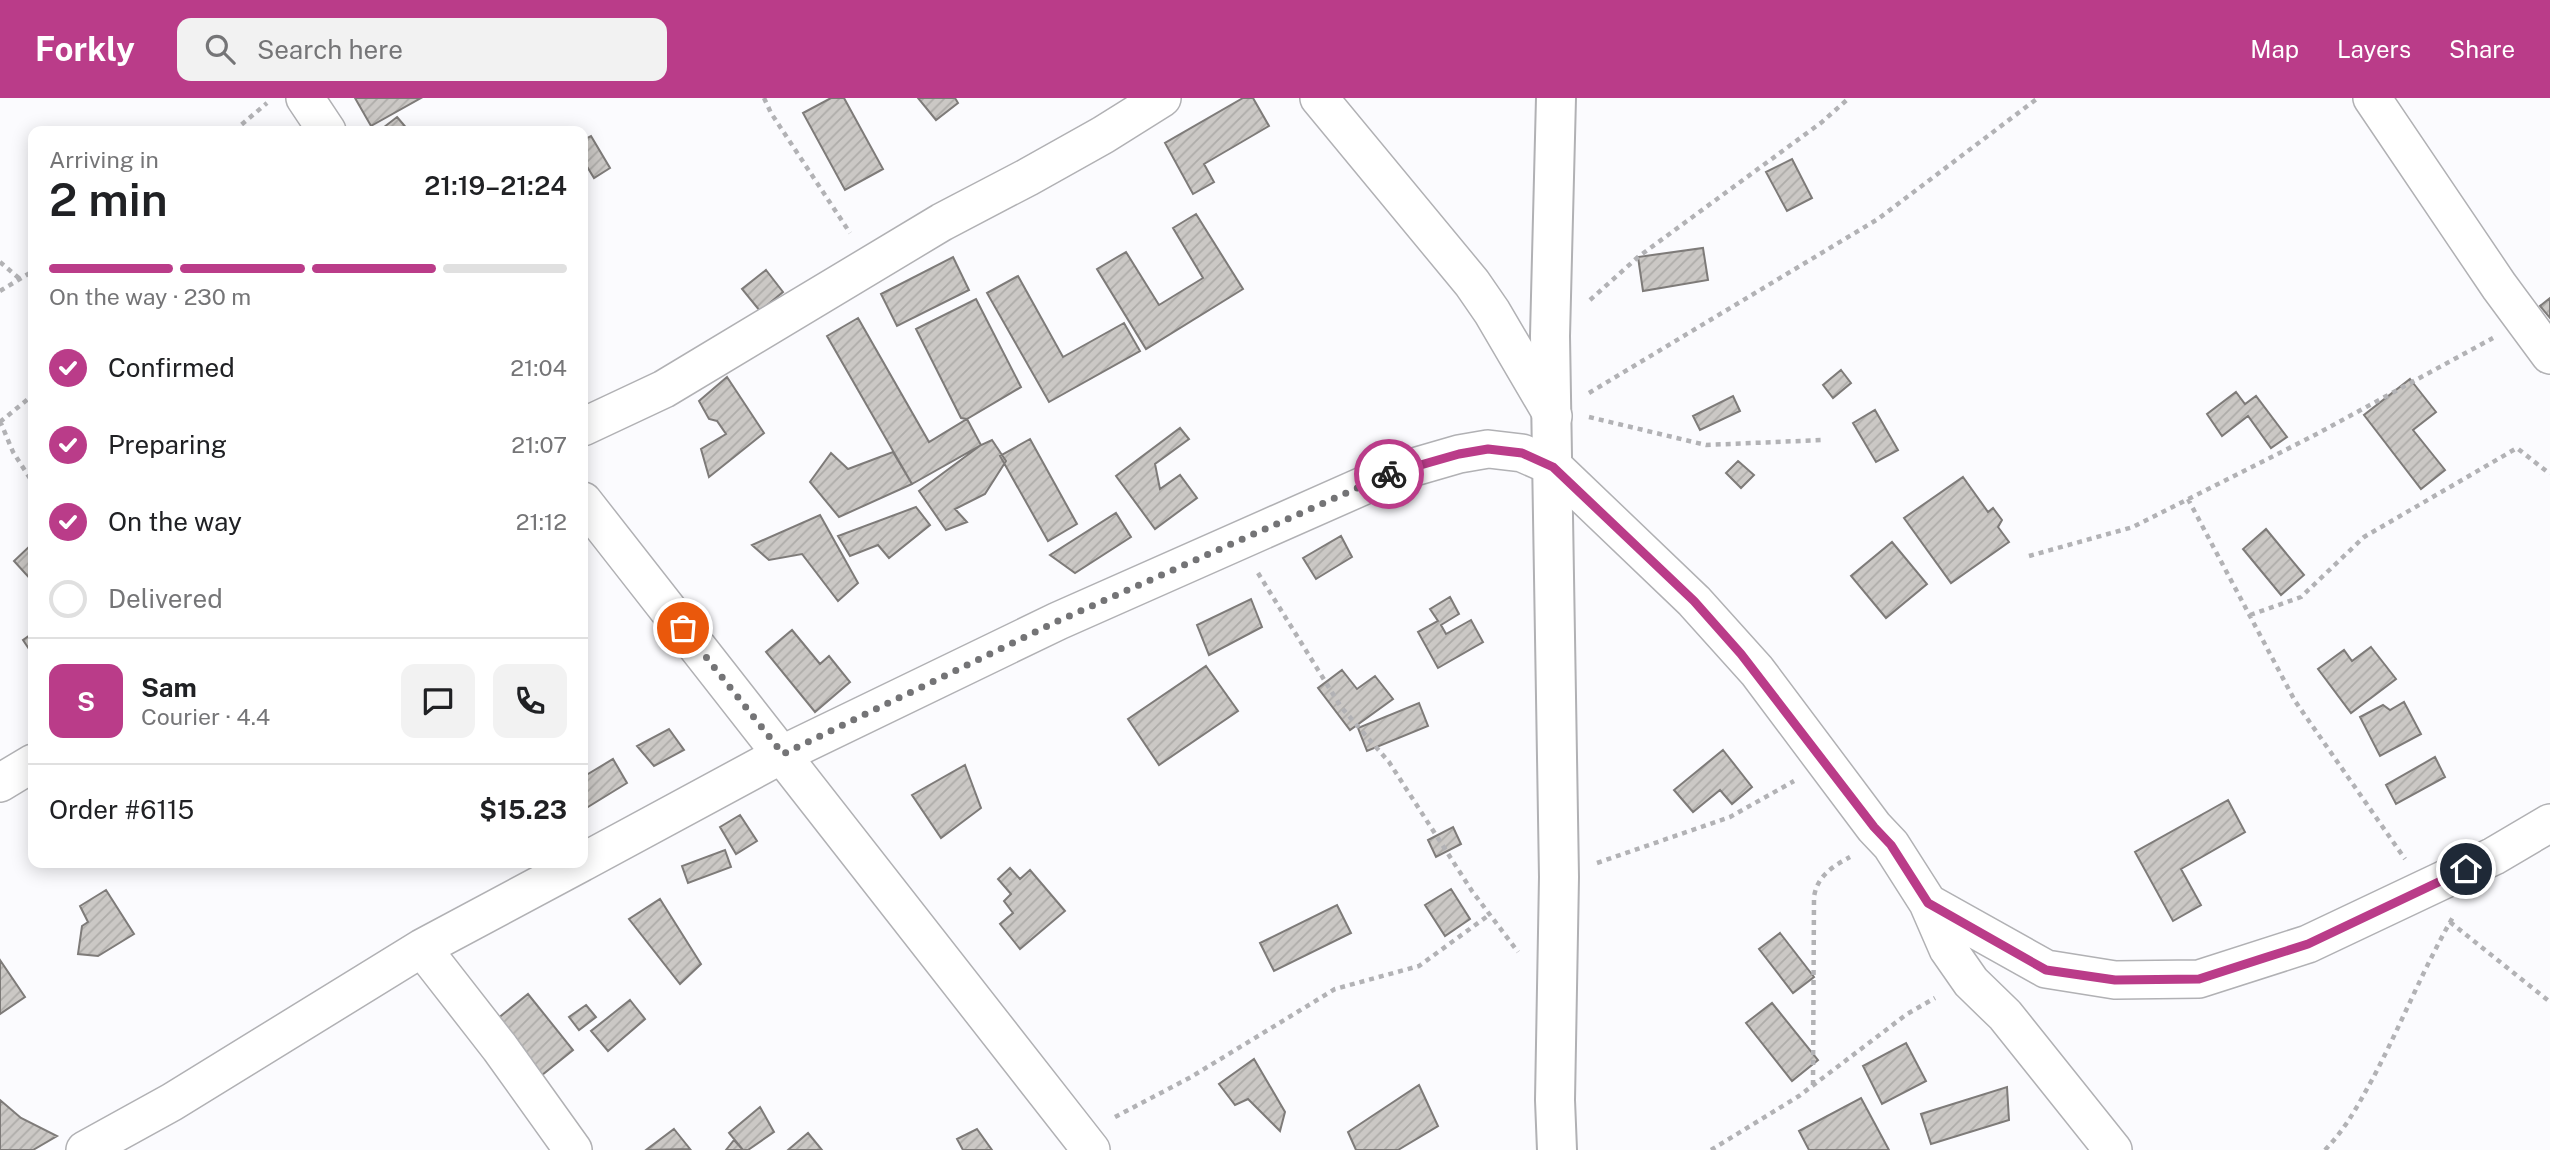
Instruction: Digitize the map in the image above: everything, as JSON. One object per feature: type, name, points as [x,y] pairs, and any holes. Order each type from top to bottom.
[{"type":"street","points":[[304,98],[324,126]]},
{"type":"street","points":[[588,425],[664,388],[942,222],[1103,135],[1163,98]]},
{"type":"street","points":[[1319,98],[1472,283],[1557,413]]},
{"type":"street","points":[[1556,98],[1550,335],[1557,413],[1553,467],[1559,877],[1555,1100],[1558,1150]]},
{"type":"street","points":[[2372,98],[2550,355]]},
{"type":"street","points":[[588,859],[783,754],[1058,621],[1390,474],[1459,454],[1488,449],[1522,453],[1553,467],[1694,601],[1757,671],[1874,827],[1891,845],[1928,903],[1948,949],[1971,982],[2005,1015],[2113,1150]]},
{"type":"street","points":[[588,507],[1086,1143]]},
{"type":"street","points":[[0,783],[28,765]]},
{"type":"street","points":[[1928,903],[2046,970],[2115,980],[2199,979],[2308,944],[2494,856],[2550,823]]},
{"type":"street","points":[[85,1150],[172,1102],[422,948],[571,868]]},
{"type":"street","points":[[422,948],[500,1048],[573,1150]]},
{"type":"path","points":[[240,126],[273,98]]},
{"type":"path","points":[[764,98],[771,113],[871,264]]},
{"type":"path","points":[[1550,335],[1638,257],[1822,122],[1849,98]]},
{"type":"path","points":[[1557,413],[1878,219],[2038,98]]},
{"type":"path","points":[[0,262],[20,279]]},
{"type":"path","points":[[0,291],[28,274]]},
{"type":"path","points":[[2029,556],[2133,527],[2313,436],[2524,320]]},
{"type":"path","points":[[28,399],[0,422],[13,452],[28,475]]},
{"type":"path","points":[[1557,413],[1706,445],[1822,440]]},
{"type":"path","points":[[2250,615],[2301,597],[2364,537],[2517,448],[2550,474]]},
{"type":"path","points":[[2188,499],[2295,701],[2425,888]]},
{"type":"path","points":[[1239,541],[1341,706],[1389,762],[1489,915],[1557,1003]]},
{"type":"path","points":[[1559,877],[1730,817],[1825,763]]},
{"type":"path","points":[[1813,1085],[1815,887],[1828,871],[1861,851],[1891,845]]},
{"type":"path","points":[[2325,1150],[2346,1128],[2396,1035],[2436,947],[2456,912]]},
{"type":"path","points":[[1086,1143],[1335,989],[1419,966],[1489,915]]},
{"type":"path","points":[[2450,922],[2550,1002]]},
{"type":"path","points":[[1712,1150],[1813,1085],[1908,1014],[1951,989],[1971,982]]},
{"type":"building","points":[[355,98],[421,98],[371,126]]},
{"type":"building","points":[[831,98],[844,98],[883,169],[845,190],[803,113]]},
{"type":"building","points":[[918,98],[955,98],[958,103],[936,120]]},
{"type":"building","points":[[1243,98],[1253,98],[1269,126],[1204,164],[1214,182],[1193,194],[1165,143]]},
{"type":"building","points":[[397,117],[405,126],[385,126]]},
{"type":"building","points":[[591,136],[610,168],[594,178],[588,168],[588,138]]},
{"type":"building","points":[[1792,159],[1812,198],[1787,211],[1766,172]]},
{"type":"building","points":[[1196,214],[1243,289],[1146,349],[1097,269],[1126,252],[1159,305],[1203,278],[1173,228]]},
{"type":"building","points":[[1703,248],[1708,280],[1643,291],[1638,257]]},
{"type":"building","points":[[953,257],[969,290],[897,326],[881,294]]},
{"type":"building","points":[[766,270],[783,292],[760,311],[742,289]]},
{"type":"building","points":[[1018,276],[1063,357],[1124,323],[1140,351],[1049,402],[987,293]]},
{"type":"building","points":[[2550,298],[2550,318],[2540,306]]},
{"type":"building","points":[[976,299],[1021,387],[967,419],[961,418],[916,329]]},
{"type":"building","points":[[858,318],[929,442],[967,419],[981,445],[912,484],[827,336]]},
{"type":"building","points":[[1841,370],[1851,383],[1833,398],[1823,385]]},
{"type":"building","points":[[727,377],[764,433],[709,477],[701,449],[726,434],[717,421],[709,419],[699,401]]},
{"type":"building","points":[[2410,379],[2436,412],[2413,430],[2445,470],[2421,489],[2364,415]]},
{"type":"building","points":[[2236,392],[2245,404],[2256,396],[2287,437],[2271,448],[2248,416],[2222,436],[2207,414]]},
{"type":"building","points":[[1733,396],[1740,411],[1700,430],[1693,416]]},
{"type":"building","points":[[1875,410],[1898,450],[1876,462],[1853,423]]},
{"type":"building","points":[[1180,428],[1189,439],[1155,464],[1160,489],[1180,475],[1197,498],[1155,529],[1116,476]]},
{"type":"building","points":[[1030,439],[1077,524],[1048,541],[1000,456]]},
{"type":"building","points":[[992,440],[1006,461],[985,494],[955,509],[967,522],[946,530],[919,491],[981,445]]},
{"type":"building","points":[[893,452],[912,484],[839,517],[810,482],[831,453],[848,469]]},
{"type":"building","points":[[1738,461],[1754,475],[1741,488],[1726,473]]},
{"type":"building","points":[[1963,477],[1988,512],[1993,508],[2002,520],[1998,527],[2009,542],[1951,583],[1904,518]]},
{"type":"building","points":[[916,507],[930,525],[889,558],[878,545],[850,556],[838,536]]},
{"type":"building","points":[[1116,513],[1131,537],[1075,573],[1050,555]]},
{"type":"building","points":[[820,515],[858,583],[838,601],[802,554],[769,560],[752,545]]},
{"type":"building","points":[[2266,529],[2304,575],[2281,595],[2243,549]]},
{"type":"building","points":[[1341,536],[1352,557],[1316,579],[1303,558]]},
{"type":"building","points":[[1892,542],[1927,584],[1886,618],[1851,576]]},
{"type":"building","points":[[28,548],[28,576],[14,561]]},
{"type":"building","points":[[1450,597],[1459,614],[1441,625],[1446,634],[1471,620],[1483,642],[1438,668],[1418,632],[1438,621],[1430,609]]},
{"type":"building","points":[[1251,599],[1262,627],[1209,655],[1197,625]]},
{"type":"building","points":[[792,630],[820,664],[829,656],[850,682],[815,712],[766,652]]},
{"type":"building","points":[[2371,647],[2396,679],[2351,713],[2318,669],[2344,650],[2352,661]]},
{"type":"building","points":[[1206,666],[1238,711],[1159,765],[1128,719]]},
{"type":"building","points":[[1342,670],[1357,689],[1375,676],[1393,699],[1350,730],[1318,688]]},
{"type":"building","points":[[2404,702],[2421,734],[2380,756],[2360,717],[2383,705],[2390,710]]},
{"type":"building","points":[[1419,703],[1428,726],[1367,751],[1358,728]]},
{"type":"building","points":[[669,729],[684,750],[654,766],[637,746]]},
{"type":"building","points":[[1723,750],[1752,787],[1732,804],[1720,790],[1693,812],[1674,790]]},
{"type":"building","points":[[2435,757],[2445,777],[2396,804],[2386,785]]},
{"type":"building","points":[[613,759],[627,783],[588,807],[588,774]]},
{"type":"building","points":[[965,765],[981,808],[941,838],[912,795]]},
{"type":"building","points":[[2228,800],[2245,832],[2181,869],[2201,905],[2173,921],[2135,852]]},
{"type":"building","points":[[740,815],[757,841],[736,854],[720,827]]},
{"type":"building","points":[[1453,827],[1461,844],[1436,857],[1428,840]]},
{"type":"building","points":[[725,850],[731,867],[688,883],[682,866]]},
{"type":"building","points":[[1010,868],[1020,879],[1030,870],[1065,911],[1020,949],[1000,924],[1013,913],[1004,901],[1011,894],[998,879]]},
{"type":"building","points":[[1451,889],[1470,919],[1445,936],[1425,905]]},
{"type":"building","points":[[106,890],[134,934],[98,956],[78,954],[82,926],[88,922],[80,906]]},
{"type":"building","points":[[660,899],[701,964],[680,984],[629,919]]},
{"type":"building","points":[[1337,905],[1351,933],[1274,971],[1260,943]]},
{"type":"building","points":[[1780,933],[1814,977],[1793,993],[1759,949]]},
{"type":"building","points":[[0,960],[25,997],[0,1014]]},
{"type":"building","points":[[528,994],[573,1050],[542,1075],[497,1019]]},
{"type":"building","points":[[630,1000],[645,1019],[608,1051],[591,1031]]},
{"type":"building","points":[[1772,1003],[1818,1060],[1792,1081],[1746,1023]]},
{"type":"building","points":[[586,1005],[596,1017],[579,1030],[569,1017]]},
{"type":"building","points":[[1906,1043],[1926,1081],[1882,1104],[1863,1066]]},
{"type":"building","points":[[1254,1059],[1285,1112],[1280,1131],[1248,1099],[1235,1105],[1219,1084]]},
{"type":"building","points":[[1419,1085],[1438,1126],[1398,1150],[1356,1150],[1348,1132]]},
{"type":"building","points":[[2007,1087],[2009,1120],[1931,1144],[1921,1114]]},
{"type":"building","points":[[1861,1098],[1889,1150],[1809,1150],[1799,1131]]},
{"type":"building","points":[[0,1100],[21,1118],[57,1136],[33,1150],[0,1150]]},
{"type":"building","points":[[760,1107],[774,1132],[748,1150],[743,1150],[729,1133]]},
{"type":"building","points":[[674,1129],[690,1149],[646,1150]]},
{"type":"building","points":[[977,1129],[992,1150],[963,1150],[957,1139]]},
{"type":"building","points":[[808,1133],[822,1150],[788,1150]]},
{"type":"building","points":[[734,1140],[743,1150],[726,1150]]},
{"type":"way so far","points":[[683,628],[783,754],[1058,621],[1389,474]]},
{"type":"route","points":[[1389,474],[1459,454],[1488,449],[1522,453],[1553,467],[1694,601],[1757,671],[1874,827],[1891,845],[1928,903],[2046,970],[2115,980],[2199,979],[2308,944],[2466,869]]}]
